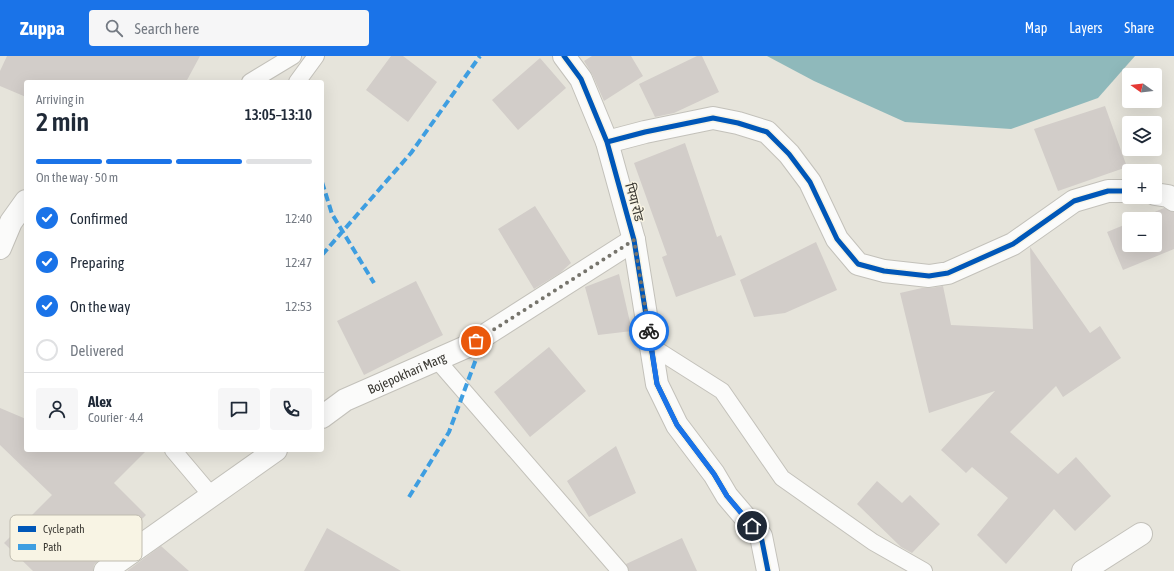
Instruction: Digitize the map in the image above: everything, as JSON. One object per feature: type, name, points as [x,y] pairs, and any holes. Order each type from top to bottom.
[{"type":"street","name":"पिया रोड","points":[[564,56],[581,79],[607,142],[634,240],[657,384],[677,425],[714,474],[727,496],[761,536],[768,571]]},
{"type":"street","points":[[607,142],[645,132],[713,118],[738,123],[767,132],[789,154],[810,182],[838,239],[858,264],[884,271],[929,276],[948,273],[1013,244],[1074,201],[1108,192],[1122,191]]},
{"type":"street","points":[[1162,195],[1168,196],[1174,200]]},
{"type":"street","points":[[0,248],[11,222],[24,204]]},
{"type":"street","name":"Bojepokhari Marg","points":[[324,416],[345,400],[468,346],[634,240]]},
{"type":"street","points":[[142,544],[211,495],[262,454]]},
{"type":"street","points":[[1083,571],[1141,534]]},
{"type":"street","points":[[105,571],[119,561]]},
{"type":"lane","points":[[253,80],[293,56]]},
{"type":"lane","points":[[298,80],[316,56]]},
{"type":"lane","points":[[651,346],[722,391],[782,478],[873,542],[924,571]]},
{"type":"lane","points":[[437,360],[620,571]]},
{"type":"lane","points":[[175,452],[211,495]]},
{"type":"water","points":[[767,56],[1135,56],[1124,68],[1122,68],[1122,71],[1098,98],[1011,129],[905,122],[814,81]]},
{"type":"building","points":[[7,56],[200,56],[187,80],[24,80],[24,96],[0,86],[0,71]]},
{"type":"building","points":[[391,56],[403,56],[437,82],[408,122],[366,90]]},
{"type":"building","points":[[592,56],[631,56],[643,76],[604,101],[592,74],[584,61]]},
{"type":"building","points":[[697,56],[702,56],[719,92],[674,113],[655,117],[639,84]]},
{"type":"building","points":[[540,58],[566,88],[518,130],[492,100]]},
{"type":"building","points":[[1105,106],[1126,164],[1122,164],[1122,169],[1058,191],[1034,129]]},
{"type":"building","points":[[685,143],[717,237],[721,235],[736,275],[676,297],[662,257],[667,255],[634,163]]},
{"type":"building","points":[[535,206],[571,263],[560,273],[534,289],[498,229]]},
{"type":"building","points":[[1164,208],[1174,212],[1174,249],[1123,270],[1107,232],[1122,226],[1122,252],[1162,252],[1162,212],[1155,212]]},
{"type":"building","points":[[816,242],[837,290],[785,313],[754,317],[740,280]]},
{"type":"building","points":[[1030,247],[1090,333],[1100,326],[1121,358],[1063,397],[1056,386],[1010,432],[1058,474],[1076,457],[1111,496],[1075,531],[1054,509],[1006,564],[977,535],[1008,498],[972,467],[966,473],[941,450],[995,391],[929,413],[900,293],[922,288],[943,286],[951,325],[1033,329]]},
{"type":"building","points":[[619,274],[632,331],[598,335],[585,287]]},
{"type":"building","points":[[416,281],[443,335],[364,375],[337,321]]},
{"type":"building","points":[[549,347],[586,391],[530,437],[494,392]]},
{"type":"building","points":[[0,408],[24,418],[24,452],[145,452],[114,483],[146,515],[142,519],[142,515],[32,515],[52,495],[0,445]]},
{"type":"building","points":[[616,446],[636,493],[589,517],[567,481]]},
{"type":"building","points":[[877,481],[902,503],[910,495],[940,524],[912,553],[901,547],[857,504]]},
{"type":"building","points":[[327,528],[401,571],[304,571]]},
{"type":"building","points":[[10,537],[10,549],[4,543]]},
{"type":"building","points":[[682,538],[697,571],[629,571],[626,564]]},
{"type":"building","points":[[161,546],[189,571],[127,571]]},
{"type":"building","points":[[23,561],[98,561],[94,565],[93,571],[33,571]]},
{"type":"marked path","points":[[324,253],[411,153],[480,56]]},
{"type":"marked path","points":[[324,188],[332,214],[374,283]]},
{"type":"marked path","points":[[409,497],[449,432],[485,335]]},
{"type":"cycle path","points":[[564,56],[581,79],[607,142],[634,240],[657,384],[677,425],[714,474],[727,496],[761,536],[768,571]]},
{"type":"cycle path","points":[[607,142],[645,132],[713,118],[738,123],[767,132],[789,154],[810,182],[837,239],[858,264],[884,271],[929,276],[948,273],[1013,244],[1074,201],[1108,191],[1122,191]]},
{"type":"way so far","points":[[476,341],[634,240],[649,331]]},
{"type":"route","points":[[649,331],[657,384],[677,425],[714,474],[727,496],[752,526]]}]
